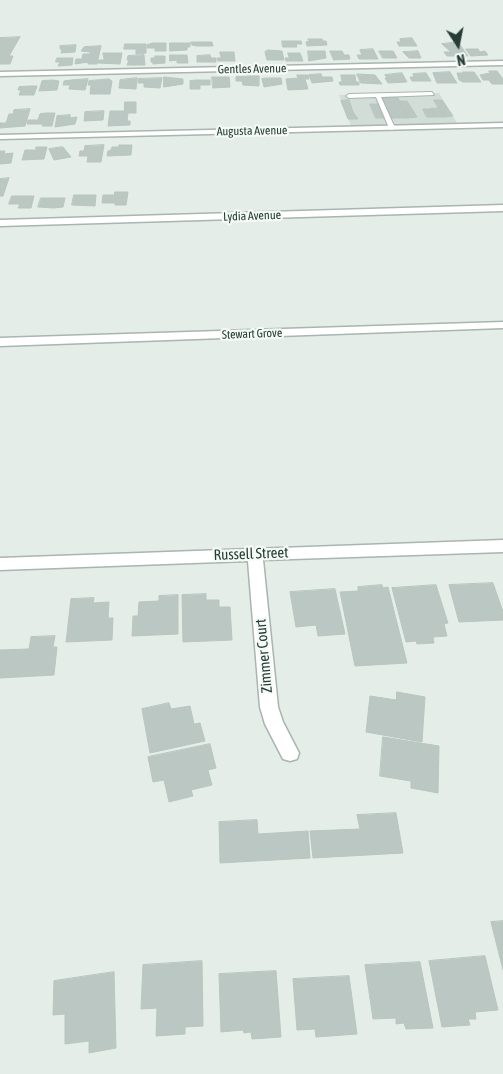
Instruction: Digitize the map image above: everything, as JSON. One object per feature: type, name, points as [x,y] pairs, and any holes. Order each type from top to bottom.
[{"type":"street","name":"Gentles Avenue","points":[[0,74],[503,62]]},
{"type":"street","name":"Augusta Avenue","points":[[0,137],[503,125]]},
{"type":"street","name":"Lydia Avenue","points":[[0,223],[503,208]]},
{"type":"street","name":"Stewart Grove","points":[[0,342],[503,325]]},
{"type":"street","name":"Russell Street","points":[[0,564],[503,546]]},
{"type":"street","name":"Zimmer Court","points":[[255,554],[269,707],[274,724],[290,753]]},
{"type":"lane","points":[[349,96],[432,94]]},
{"type":"lane","points":[[378,96],[392,128]]},
{"type":"shaded area","points":[[439,93],[457,123],[351,126],[339,95]]},
{"type":"building","points":[[20,37],[9,56],[13,56],[10,64],[0,64],[0,38]]},
{"type":"building","points":[[412,38],[417,46],[399,46],[397,42],[401,42],[400,39]]},
{"type":"building","points":[[308,39],[322,39],[326,41],[327,45],[307,46],[306,42],[309,41]]},
{"type":"building","points":[[282,41],[301,41],[302,44],[296,44],[297,47],[283,47]]},
{"type":"building","points":[[191,42],[212,42],[213,46],[196,46],[192,45]]},
{"type":"building","points":[[458,42],[468,56],[447,56],[444,52],[451,52],[442,44]]},
{"type":"building","points":[[166,43],[166,51],[155,51],[155,48],[147,48],[147,45]]},
{"type":"building","points":[[170,43],[190,43],[190,47],[187,47],[187,50],[170,51]]},
{"type":"building","points":[[125,44],[146,44],[146,53],[136,54],[136,49],[124,49]]},
{"type":"building","points":[[76,45],[75,52],[61,53],[62,49],[60,49],[60,46]]},
{"type":"building","points":[[101,46],[97,64],[88,64],[88,62],[75,64],[76,59],[82,59],[83,54],[90,54],[90,52],[81,51],[84,47]]},
{"type":"building","points":[[373,49],[378,59],[359,59],[357,55],[362,55],[360,50]]},
{"type":"building","points":[[466,49],[478,49],[480,52],[485,51],[488,55],[471,56]]},
{"type":"building","points":[[268,50],[282,51],[284,60],[267,60],[265,52]]},
{"type":"building","points":[[308,51],[325,51],[326,58],[309,61]]},
{"type":"building","points":[[330,51],[342,51],[344,55],[349,55],[350,59],[334,60]]},
{"type":"building","points":[[379,51],[393,51],[397,58],[383,58]]},
{"type":"building","points":[[418,51],[421,58],[409,58],[403,52]]},
{"type":"building","points":[[220,52],[234,52],[235,61],[218,61],[217,58],[221,58]]},
{"type":"building","points":[[103,53],[122,53],[120,64],[98,63],[99,60],[104,60]]},
{"type":"building","points":[[288,53],[300,53],[303,61],[286,61],[285,58],[289,58]]},
{"type":"building","points":[[144,55],[145,65],[127,65],[128,56]]},
{"type":"building","points":[[170,55],[187,55],[188,63],[177,63],[177,60],[170,61]]},
{"type":"building","points":[[210,55],[211,58],[216,58],[216,62],[197,62],[197,56]]},
{"type":"building","points":[[155,56],[165,56],[165,63],[153,64],[151,58],[155,58]]},
{"type":"building","points":[[57,58],[73,58],[72,65],[58,66],[60,62],[56,62]]},
{"type":"building","points":[[489,71],[497,71],[503,79],[503,84],[492,84],[489,80],[483,80],[480,75],[490,73]]},
{"type":"building","points":[[450,72],[457,83],[437,83],[433,73]]},
{"type":"building","points":[[474,72],[481,82],[463,82],[459,80],[457,73]]},
{"type":"building","points":[[402,73],[407,82],[388,83],[385,78],[387,78],[385,75]]},
{"type":"building","points":[[426,73],[431,81],[412,81],[410,77],[414,77],[413,74]]},
{"type":"building","points":[[321,74],[322,77],[332,77],[333,81],[312,83],[309,75]]},
{"type":"building","points":[[357,74],[375,75],[382,84],[361,83]]},
{"type":"building","points":[[297,75],[308,75],[309,79],[305,79],[308,89],[288,90],[286,79],[298,78]]},
{"type":"building","points":[[341,75],[355,75],[356,82],[359,82],[359,85],[340,85],[339,82],[342,82]]},
{"type":"building","points":[[259,76],[259,86],[243,85],[242,81],[236,81],[236,77]]},
{"type":"building","points":[[164,77],[183,79],[183,84],[164,87]]},
{"type":"building","points":[[212,77],[229,77],[230,87],[213,88]]},
{"type":"building","points":[[137,78],[136,89],[119,88],[120,80]]},
{"type":"building","points":[[162,78],[160,88],[144,87],[144,83],[138,83],[138,79]]},
{"type":"building","points":[[281,78],[282,84],[264,87],[262,79]]},
{"type":"building","points":[[88,79],[85,90],[69,89],[70,85],[63,85],[64,81]]},
{"type":"building","points":[[109,79],[112,81],[110,94],[90,94],[91,85],[88,85],[89,81]]},
{"type":"building","points":[[210,80],[210,85],[200,85],[200,89],[190,89],[190,81]]},
{"type":"building","points":[[42,81],[59,81],[57,90],[39,91]]},
{"type":"building","points":[[37,86],[34,95],[19,95],[21,90],[18,90],[19,87]]},
{"type":"building","points":[[397,96],[408,118],[391,118],[382,99]]},
{"type":"building","points":[[349,100],[353,112],[358,119],[348,119],[341,101]]},
{"type":"building","points":[[434,100],[442,100],[453,116],[444,117]]},
{"type":"building","points":[[400,101],[407,101],[417,117],[408,118]]},
{"type":"building","points":[[125,102],[136,102],[136,113],[128,113],[127,121],[130,121],[130,125],[108,126],[110,111],[124,111]]},
{"type":"building","points":[[370,104],[379,104],[385,118],[376,118]]},
{"type":"building","points":[[439,108],[444,117],[435,117],[431,109]]},
{"type":"building","points":[[30,109],[25,126],[0,128],[0,123],[6,123],[9,114],[13,114],[14,110]]},
{"type":"building","points":[[423,109],[431,109],[435,117],[427,117]]},
{"type":"building","points":[[104,111],[103,120],[84,121],[85,112]]},
{"type":"building","points":[[55,113],[52,126],[27,124],[28,120],[38,120],[40,114]]},
{"type":"building","points":[[70,115],[70,118],[77,117],[75,124],[55,127],[57,116]]},
{"type":"building","points":[[104,145],[101,162],[87,162],[88,156],[79,156],[80,151],[84,151],[85,146]]},
{"type":"building","points":[[119,145],[132,145],[131,155],[107,156],[108,151],[112,147],[119,147]]},
{"type":"building","points":[[36,147],[47,147],[44,159],[22,160],[25,150],[36,150]]},
{"type":"building","points":[[63,147],[71,157],[54,160],[49,149]]},
{"type":"building","points":[[0,151],[5,151],[4,154],[13,153],[11,163],[0,164]]},
{"type":"building","points":[[9,178],[3,196],[0,196],[0,179]]},
{"type":"building","points":[[115,192],[128,192],[126,205],[102,203],[103,195],[114,195]]},
{"type":"building","points":[[74,195],[96,195],[95,206],[72,205]]},
{"type":"building","points":[[12,196],[34,196],[31,208],[18,208],[20,204],[9,204]]},
{"type":"building","points":[[41,198],[65,198],[63,207],[54,208],[38,207]]},
{"type":"building","points":[[493,583],[503,612],[503,620],[459,622],[449,585]]},
{"type":"building","points":[[382,585],[383,588],[388,587],[407,663],[355,666],[340,592],[358,591],[358,587]]},
{"type":"building","points":[[436,585],[448,623],[444,624],[447,636],[433,637],[434,643],[417,644],[416,641],[406,642],[392,588]]},
{"type":"building","points":[[335,589],[345,634],[318,636],[316,625],[296,627],[290,592]]},
{"type":"building","points":[[206,594],[206,600],[219,600],[219,607],[230,607],[232,640],[183,642],[182,595]]},
{"type":"building","points":[[178,595],[178,634],[132,636],[133,616],[138,616],[139,602],[159,601],[159,596]]},
{"type":"building","points":[[94,598],[93,603],[109,602],[108,618],[113,618],[112,640],[66,642],[71,599]]},
{"type":"building","points":[[55,636],[53,647],[57,647],[54,675],[0,678],[0,650],[29,649],[31,637]]},
{"type":"building","points":[[397,692],[425,697],[422,742],[366,732],[370,696],[396,700]]},
{"type":"building","points":[[169,703],[171,709],[190,706],[194,724],[200,723],[205,741],[150,753],[142,709]]},
{"type":"building","points":[[383,737],[439,746],[438,793],[411,788],[411,781],[380,776]]},
{"type":"building","points":[[210,744],[216,768],[208,770],[212,785],[191,790],[193,796],[169,802],[164,780],[153,782],[148,757]]},
{"type":"building","points":[[396,813],[403,853],[313,858],[310,831],[360,829],[357,815]]},
{"type":"building","points":[[257,820],[258,834],[308,831],[310,858],[220,863],[219,822]]},
{"type":"building","points":[[503,921],[503,970],[491,922]]},
{"type":"building","points":[[485,956],[498,1010],[475,1012],[476,1019],[468,1019],[470,1025],[442,1027],[429,961]]},
{"type":"building","points":[[202,961],[203,1026],[185,1027],[185,1034],[156,1036],[157,1008],[141,1009],[143,965]]},
{"type":"building","points":[[420,962],[433,1028],[406,1029],[404,1023],[396,1024],[396,1018],[373,1019],[365,965]]},
{"type":"building","points":[[276,971],[281,1037],[252,1039],[251,1032],[244,1033],[243,1030],[221,1032],[219,974]]},
{"type":"building","points":[[114,972],[116,1048],[89,1053],[89,1041],[65,1044],[65,1014],[53,1015],[54,981]]},
{"type":"building","points":[[349,976],[357,1034],[316,1037],[315,1029],[297,1030],[293,979]]}]
